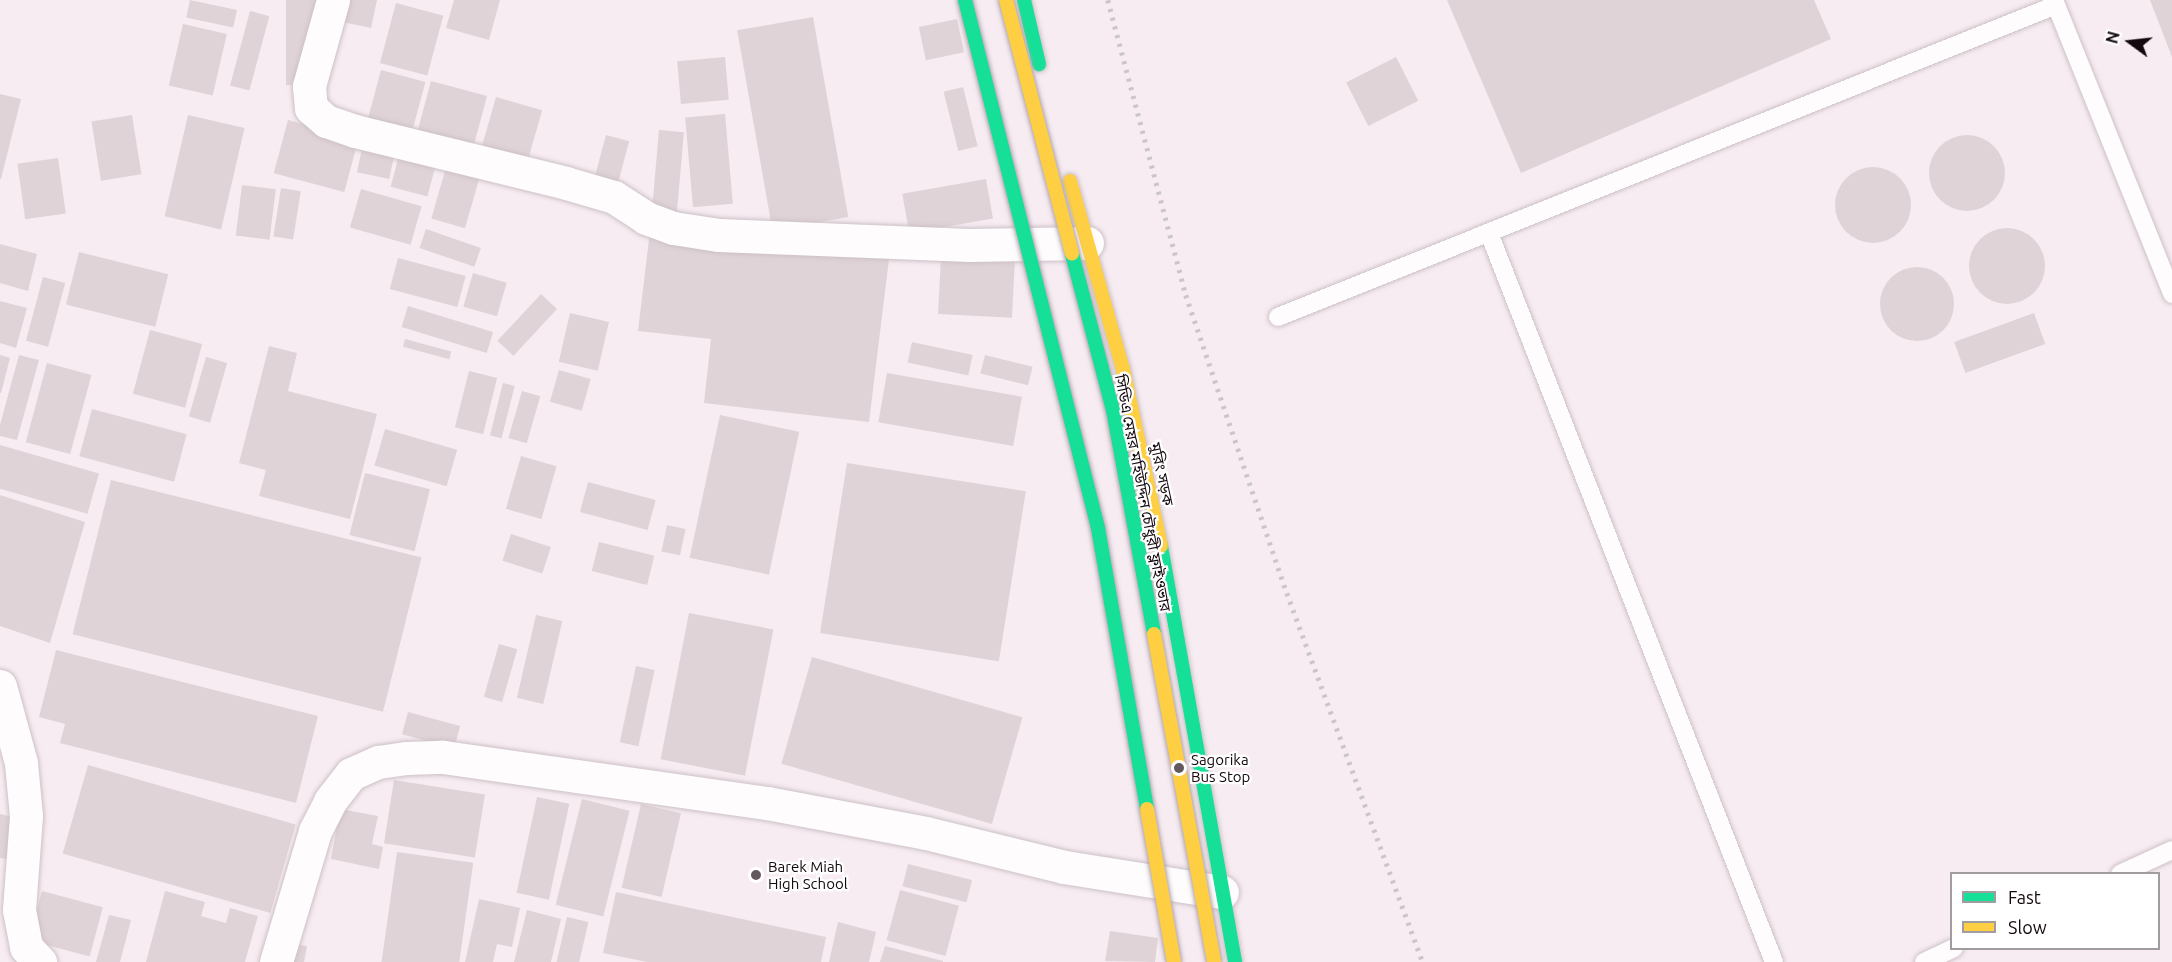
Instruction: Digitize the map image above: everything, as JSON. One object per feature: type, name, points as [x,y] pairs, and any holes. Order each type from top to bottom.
[{"type":"highway","points":[[965,0],[1098,528],[1174,962]]},
{"type":"highway","name":"সিডিএ মেয়র মহিউদ্দিন চৌধুরী ফ্লাইওভার","points":[[1006,0],[1113,410],[1214,962]]},
{"type":"highway","name":"মুরিং সড়ক","points":[[1024,0],[1087,243],[1123,369],[1158,531],[1235,962]]},
{"type":"street","points":[[333,0],[309,86],[311,108],[326,121],[355,131],[595,191],[614,197],[646,218],[684,230],[946,244],[1087,243]]},
{"type":"street","points":[[0,686],[22,773],[26,816],[19,910],[26,947],[40,962]]},
{"type":"street","points":[[276,962],[315,831],[330,801],[351,774],[378,762],[407,758],[443,757],[767,803],[926,833],[1064,867],[1222,892]]},
{"type":"street","points":[[0,955],[23,962]]},
{"type":"lane","points":[[1278,317],[2055,3],[2172,294]]},
{"type":"lane","points":[[1489,232],[1774,962]]},
{"type":"lane","points":[[2122,872],[2172,850]]},
{"type":"lane","points":[[1924,962],[1950,950]]},
{"type":"building","points":[[190,0],[237,10],[233,28],[186,18]]},
{"type":"building","points":[[286,0],[320,0],[320,85],[286,85]]},
{"type":"building","points":[[337,0],[377,0],[371,28],[333,20]]},
{"type":"building","points":[[454,0],[500,0],[489,40],[446,28]]},
{"type":"building","points":[[1447,0],[1814,0],[1831,39],[1521,173]]},
{"type":"building","points":[[2150,0],[2172,0],[2172,57]]},
{"type":"building","points":[[396,3],[443,16],[427,76],[380,63]]},
{"type":"building","points":[[250,11],[269,16],[249,91],[230,85]]},
{"type":"building","points":[[813,17],[848,217],[772,230],[737,30]]},
{"type":"building","points":[[957,19],[964,52],[926,60],[919,27]]},
{"type":"building","points":[[183,24],[227,34],[213,96],[169,85]]},
{"type":"building","points":[[725,57],[729,100],[681,104],[677,61]]},
{"type":"building","points":[[1396,57],[1418,101],[1368,126],[1346,82]]},
{"type":"building","points":[[381,70],[425,82],[410,140],[365,128]]},
{"type":"building","points":[[431,81],[487,96],[472,151],[416,136]]},
{"type":"building","points":[[963,87],[978,146],[958,151],[944,92]]},
{"type":"building","points":[[0,94],[21,99],[1,179],[0,179]]},
{"type":"building","points":[[496,97],[542,110],[527,162],[481,149]]},
{"type":"building","points":[[725,114],[733,204],[693,207],[685,117]]},
{"type":"building","points":[[132,115],[141,174],[101,181],[92,121]]},
{"type":"building","points":[[188,115],[245,128],[221,229],[165,216]]},
{"type":"building","points":[[288,120],[359,139],[344,192],[274,173]]},
{"type":"building","points":[[659,130],[684,132],[676,217],[652,215]]},
{"type":"building","points":[[606,135],[629,141],[618,185],[594,178]]},
{"type":"building","points":[[1975,135],[1988,141],[1999,152],[2005,165],[2003,188],[1988,205],[1975,211],[1959,211],[1946,205],[1931,188],[1929,165],[1935,152],[1952,137]]},
{"type":"building","points":[[364,139],[396,146],[389,179],[357,172]]},
{"type":"building","points":[[401,148],[438,158],[427,196],[391,187]]},
{"type":"building","points":[[449,157],[483,167],[465,228],[431,219]]},
{"type":"building","points":[[58,158],[66,213],[25,219],[17,164]]},
{"type":"building","points":[[1873,167],[1887,170],[1900,178],[1908,191],[1911,205],[1908,219],[1900,232],[1887,240],[1873,243],[1859,240],[1846,232],[1838,219],[1835,205],[1838,191],[1846,178],[1859,170]]},
{"type":"building","points":[[986,179],[993,218],[909,233],[902,194]]},
{"type":"building","points":[[242,185],[276,189],[270,240],[236,236]]},
{"type":"building","points":[[281,188],[301,191],[293,240],[273,236]]},
{"type":"building","points":[[361,189],[422,206],[411,245],[350,227]]},
{"type":"building","points":[[2007,228],[2021,231],[2034,239],[2042,252],[2045,266],[2042,280],[2034,293],[2021,301],[2007,304],[1993,301],[1980,293],[1972,280],[1969,266],[1972,252],[1980,239],[1993,231]]},
{"type":"building","points":[[426,229],[481,248],[474,267],[419,248]]},
{"type":"building","points":[[650,231],[889,259],[869,422],[704,403],[711,339],[638,331]]},
{"type":"building","points":[[0,244],[37,254],[28,291],[0,283]]},
{"type":"building","points":[[79,252],[168,274],[155,327],[66,304]]},
{"type":"building","points":[[941,257],[1015,261],[1012,318],[938,314]]},
{"type":"building","points":[[398,258],[466,276],[457,307],[390,289]]},
{"type":"building","points":[[1917,267],[1938,273],[1948,283],[1954,304],[1948,325],[1938,335],[1917,341],[1896,335],[1886,325],[1880,304],[1886,283],[1896,273]]},
{"type":"building","points":[[473,273],[507,283],[497,316],[463,307]]},
{"type":"building","points":[[43,277],[65,283],[48,347],[26,341]]},
{"type":"building","points":[[541,294],[557,309],[513,356],[497,341]]},
{"type":"building","points":[[0,301],[27,308],[16,348],[0,343]]},
{"type":"building","points":[[408,306],[493,332],[487,353],[402,327]]},
{"type":"building","points":[[570,313],[609,322],[598,371],[559,362]]},
{"type":"building","points":[[2034,313],[2045,344],[1965,373],[1954,342]]},
{"type":"building","points":[[150,330],[202,344],[185,408],[133,394]]},
{"type":"building","points":[[405,339],[451,351],[449,359],[403,347]]},
{"type":"building","points":[[912,342],[973,355],[968,375],[908,363]]},
{"type":"building","points":[[269,346],[297,353],[288,391],[377,414],[350,519],[259,496],[266,470],[239,463]]},
{"type":"building","points":[[0,355],[10,358],[1,393],[0,393]]},
{"type":"building","points":[[19,355],[39,360],[17,440],[0,436],[0,425]]},
{"type":"building","points":[[985,355],[1033,367],[1028,385],[980,373]]},
{"type":"building","points":[[206,357],[227,363],[210,423],[189,417]]},
{"type":"building","points":[[47,363],[91,375],[70,454],[26,442]]},
{"type":"building","points":[[559,370],[591,379],[582,411],[550,402]]},
{"type":"building","points":[[469,371],[497,378],[483,434],[455,427]]},
{"type":"building","points":[[887,373],[1022,397],[1013,446],[878,422]]},
{"type":"building","points":[[503,383],[515,386],[502,438],[490,435]]},
{"type":"building","points":[[522,391],[540,396],[527,443],[508,438]]},
{"type":"building","points":[[92,409],[187,434],[174,482],[79,456]]},
{"type":"building","points":[[720,415],[799,432],[769,575],[690,558]]},
{"type":"building","points":[[385,429],[457,450],[447,486],[375,466]]},
{"type":"building","points":[[0,445],[99,473],[87,514],[0,489]]},
{"type":"building","points":[[521,456],[557,466],[541,519],[506,509]]},
{"type":"building","points":[[847,463],[1026,491],[999,661],[820,633]]},
{"type":"building","points":[[365,473],[430,489],[415,551],[350,535]]},
{"type":"building","points":[[111,480],[421,557],[383,712],[73,634]]},
{"type":"building","points":[[588,482],[656,500],[648,530],[580,512]]},
{"type":"building","points":[[0,495],[85,522],[50,643],[0,626]]},
{"type":"building","points":[[667,525],[686,529],[680,555],[661,551]]},
{"type":"building","points":[[511,534],[551,547],[542,574],[502,561]]},
{"type":"building","points":[[599,542],[654,556],[647,585],[592,571]]},
{"type":"building","points":[[689,613],[773,629],[745,776],[661,759]]},
{"type":"building","points":[[536,615],[562,621],[543,704],[517,698]]},
{"type":"building","points":[[499,644],[517,649],[502,702],[484,697]]},
{"type":"building","points":[[56,650],[318,716],[296,803],[60,743],[65,724],[39,717]]},
{"type":"building","points":[[812,657],[1023,717],[992,824],[781,764]]},
{"type":"building","points":[[636,666],[655,670],[638,746],[620,742]]},
{"type":"building","points":[[408,712],[460,726],[454,748],[402,734]]},
{"type":"building","points":[[88,765],[296,825],[270,913],[63,853]]},
{"type":"building","points":[[394,780],[485,794],[475,858],[384,843]]},
{"type":"building","points":[[537,797],[569,804],[549,900],[517,893]]},
{"type":"building","points":[[582,799],[630,811],[603,917],[556,905]]},
{"type":"building","points":[[641,804],[681,813],[662,897],[622,888]]},
{"type":"building","points":[[340,809],[378,816],[372,844],[383,847],[379,869],[331,859]]},
{"type":"building","points":[[0,814],[17,818],[8,859],[0,858]]},
{"type":"building","points":[[397,852],[473,863],[459,962],[382,962]]},
{"type":"building","points":[[908,864],[972,880],[966,902],[902,886]]},
{"type":"building","points":[[900,890],[959,906],[945,956],[887,940]]},
{"type":"building","points":[[42,891],[103,907],[90,957],[29,940]]},
{"type":"building","points":[[165,891],[205,902],[201,916],[226,923],[230,908],[258,916],[245,962],[146,962]]},
{"type":"building","name":"Barek Miah High School","points":[[616,892],[826,937],[821,962],[647,962],[603,953]]},
{"type":"building","points":[[479,899],[520,908],[512,947],[497,944],[493,962],[465,962]]},
{"type":"building","points":[[527,910],[561,919],[551,962],[514,962]]},
{"type":"building","points":[[109,915],[131,920],[120,962],[96,962]]},
{"type":"building","points":[[567,917],[588,922],[579,962],[557,962]]},
{"type":"building","points":[[838,922],[876,932],[869,962],[829,962]]},
{"type":"building","points":[[1110,931],[1158,938],[1155,962],[1105,961]]},
{"type":"building","points":[[284,943],[307,946],[304,962],[280,962]]},
{"type":"building","points":[[885,946],[943,961],[943,962],[880,962]]},
{"type":"railway","points":[[1108,0],[1186,295],[1287,593],[1423,962]]},
{"type":"traffic: fast","points":[[965,0],[1098,528],[1147,809]]},
{"type":"traffic: fast","points":[[1024,0],[1039,64]]},
{"type":"traffic: fast","points":[[1072,254],[1113,410],[1154,634]]},
{"type":"traffic: fast","points":[[1161,546],[1235,962]]},
{"type":"traffic: slow","points":[[1006,0],[1072,254]]},
{"type":"traffic: slow","points":[[1070,181],[1123,369],[1161,546]]},
{"type":"traffic: slow","points":[[1154,634],[1214,962]]},
{"type":"traffic: slow","points":[[1147,809],[1174,962]]},
{"type":"place","name":"Sagorika Bus Stop","points":[[1179,768]]},
{"type":"place","name":"Barek Miah High School","points":[[756,875]]}]
